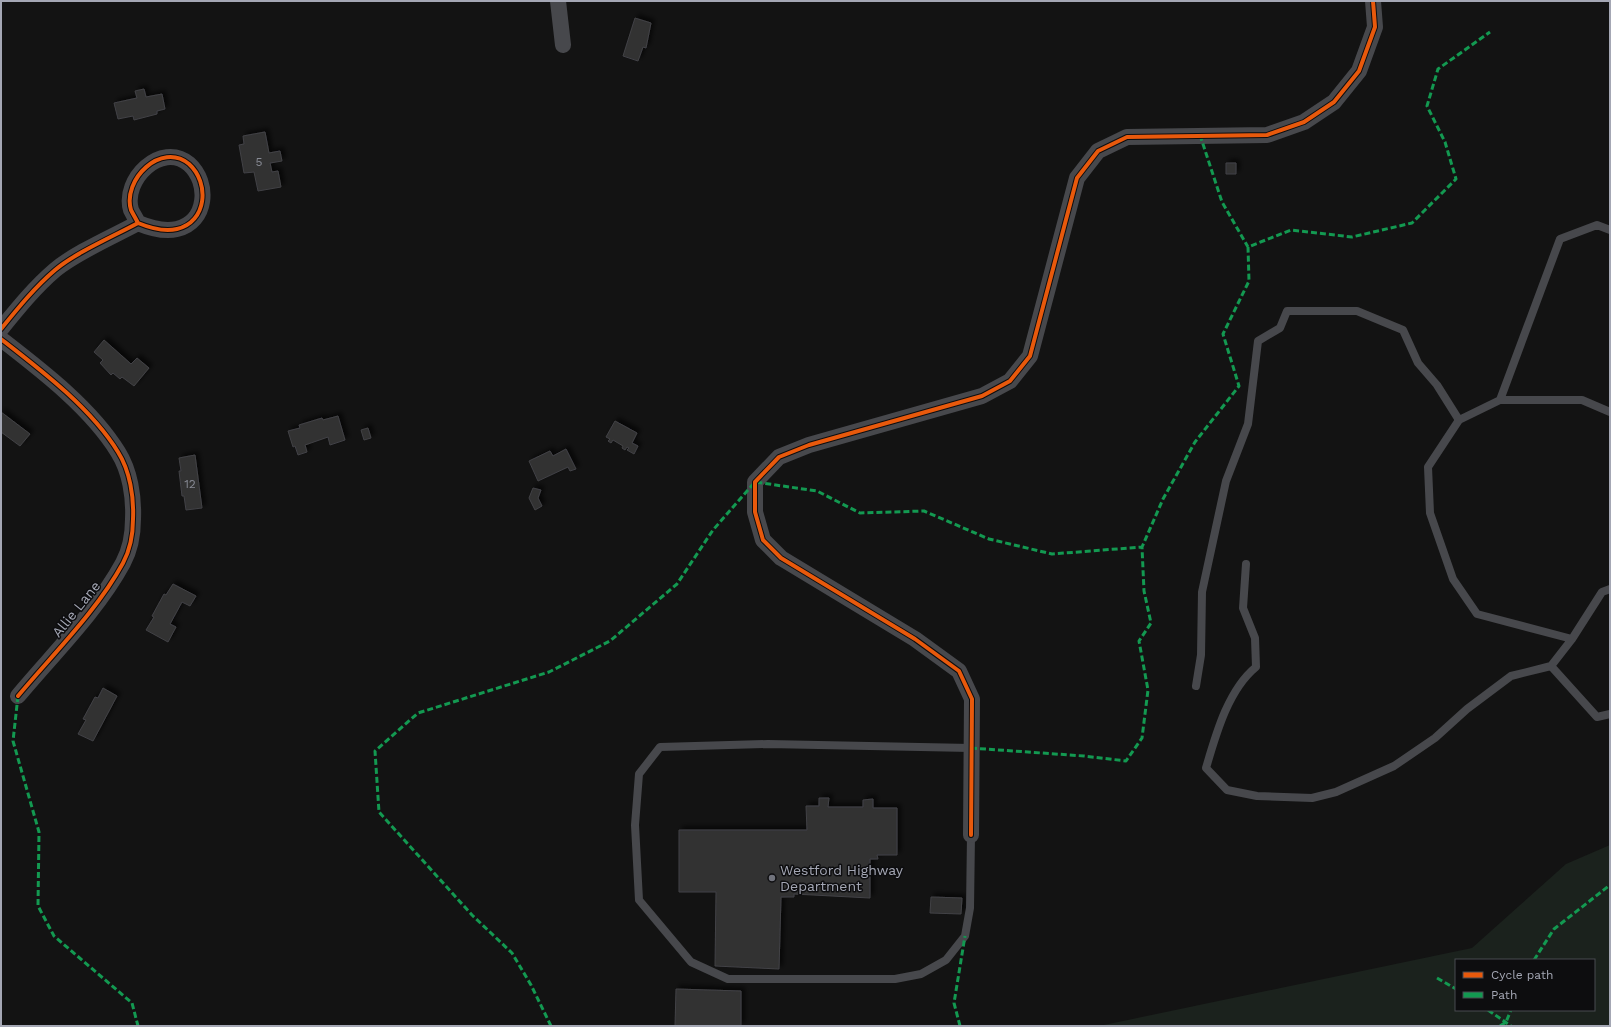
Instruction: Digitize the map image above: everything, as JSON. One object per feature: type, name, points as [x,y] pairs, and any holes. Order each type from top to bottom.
[{"type":"street","points":[[558,1],[563,45]]},
{"type":"street","points":[[971,836],[972,699],[959,671],[915,639],[782,558],[763,540],[755,512],[755,482],[780,457],[809,445],[982,396],[1010,381],[1030,356],[1077,178],[1098,151],[1127,137],[1267,135],[1304,122],[1334,102],[1359,71],[1375,27],[1373,1]]},
{"type":"street","points":[[1,328],[37,286],[56,268],[138,223],[154,229],[176,229],[191,222],[200,209],[204,192],[200,176],[187,163],[173,157],[163,157],[148,165],[139,174],[131,196],[131,209],[138,223]]},
{"type":"street","name":"Allie Lane","points":[[1,338],[74,401],[102,430],[119,453],[130,480],[134,510],[133,533],[124,561],[113,580],[96,605],[18,696]]},
{"type":"lane","points":[[1500,400],[1560,239],[1597,225],[1610,230]]},
{"type":"lane","points":[[1196,686],[1201,656],[1202,592],[1226,481],[1248,424],[1258,341],[1280,328],[1287,311],[1357,310],[1403,330],[1418,363],[1436,385],[1459,420]]},
{"type":"lane","points":[[1572,639],[1477,614],[1453,578],[1430,513],[1428,467],[1459,420],[1500,400],[1582,400],[1610,412]]},
{"type":"lane","points":[[1246,564],[1243,608],[1255,638],[1256,667],[1245,676],[1218,726],[1206,768],[1227,790],[1257,796],[1312,798],[1336,792],[1400,762],[1435,738],[1467,709],[1511,676],[1551,666],[1572,639],[1602,592],[1610,589]]},
{"type":"lane","points":[[1551,666],[1597,717],[1610,714]]},
{"type":"lane","points":[[971,836],[970,908],[965,936],[946,960],[921,974],[895,979],[728,979],[690,962],[639,900],[635,825],[639,774],[660,747],[768,744],[972,748]]},
{"type":"shaded area","points":[[1610,845],[1610,1026],[1099,1026],[1472,948],[1566,864]]},
{"type":"building","points":[[635,18],[651,23],[646,48],[643,47],[638,61],[623,56]]},
{"type":"building","points":[[144,89],[146,97],[162,94],[165,109],[157,111],[157,114],[134,120],[133,116],[118,119],[114,103],[137,98],[135,91]]},
{"type":"building","points":[[265,132],[269,153],[280,151],[282,161],[270,163],[272,172],[278,171],[281,187],[258,191],[254,172],[244,173],[239,145],[244,144],[243,136]]},
{"type":"building","points":[[1226,163],[1236,163],[1236,174],[1226,174]]},
{"type":"building","points":[[104,340],[131,364],[137,358],[149,368],[134,386],[122,377],[120,379],[113,373],[111,375],[100,363],[103,360],[94,352]]},
{"type":"building","points":[[1,412],[30,434],[20,446],[1,432]]},
{"type":"building","points":[[338,416],[345,440],[330,445],[328,437],[305,445],[307,452],[298,455],[295,446],[293,447],[288,431],[300,428],[299,425],[322,418],[323,420]]},
{"type":"building","points":[[615,421],[637,433],[632,443],[638,446],[634,454],[627,450],[629,448],[627,447],[625,450],[622,448],[623,446],[613,440],[611,443],[608,441],[610,439],[606,437]]},
{"type":"building","points":[[368,428],[371,438],[364,440],[361,430]]},
{"type":"building","points":[[566,449],[576,469],[570,471],[568,467],[538,481],[529,461],[550,451],[553,456]]},
{"type":"building","points":[[195,455],[202,508],[186,510],[184,496],[182,496],[179,458]]},
{"type":"building","points":[[533,488],[541,490],[538,498],[542,506],[535,510],[529,498]]},
{"type":"building","points":[[173,584],[196,596],[190,606],[182,602],[170,624],[176,627],[168,642],[146,630],[154,617],[152,616],[164,594],[166,595]]},
{"type":"building","points":[[103,688],[117,696],[93,741],[78,734],[86,720],[83,719],[95,697],[98,698]]},
{"type":"building","points":[[819,798],[829,798],[828,807],[863,807],[863,800],[873,799],[873,808],[897,808],[897,855],[877,855],[878,859],[870,859],[870,898],[794,894],[794,897],[781,897],[779,969],[715,966],[716,892],[679,892],[679,830],[807,830],[806,806],[819,806]]},
{"type":"building","points":[[931,897],[962,898],[961,914],[930,913]]},
{"type":"building","points":[[676,989],[741,991],[741,1026],[675,1026]]},
{"type":"marked path","points":[[971,748],[1084,756],[1126,761],[1142,738],[1148,690],[1139,641],[1151,623],[1144,591],[1142,547],[1163,499],[1195,442],[1239,386],[1223,334],[1249,281],[1248,247],[1291,230],[1352,237],[1412,223],[1456,179],[1445,142],[1427,106],[1438,69],[1490,32]]},
{"type":"marked path","points":[[1200,135],[1222,202],[1248,247]]},
{"type":"marked path","points":[[551,1026],[531,985],[512,953],[472,915],[379,812],[375,751],[418,713],[549,672],[610,641],[677,584],[713,530],[755,482],[817,491],[860,513],[924,511],[989,539],[1052,554],[1142,547]]},
{"type":"marked path","points":[[18,696],[13,741],[39,832],[38,906],[54,936],[132,1003],[138,1026]]},
{"type":"marked path","points":[[1535,959],[1554,929],[1610,885]]},
{"type":"marked path","points":[[960,1026],[954,1003],[965,936]]},
{"type":"marked path","points":[[1437,978],[1455,988]]},
{"type":"marked path","points":[[1489,1011],[1511,1026]]},
{"type":"marked path","points":[[1500,1026],[1506,1022],[1511,1011]]},
{"type":"cycle path","points":[[971,835],[972,699],[959,671],[915,639],[781,558],[763,540],[755,512],[755,482],[779,457],[809,445],[982,396],[1010,381],[1030,356],[1077,178],[1098,151],[1127,137],[1267,135],[1304,122],[1334,102],[1359,71],[1375,27],[1373,1]]},
{"type":"cycle path","points":[[1,329],[41,283],[63,264],[84,251],[138,223],[157,229],[172,230],[187,225],[194,219],[200,210],[202,191],[196,172],[189,164],[178,158],[167,157],[146,167],[138,176],[132,187],[130,198],[131,210],[138,223]]},
{"type":"cycle path","points":[[1,339],[80,405],[107,436],[126,467],[133,502],[132,536],[128,553],[123,563],[101,598],[88,615],[18,696]]},
{"type":"place","name":"Westford Highway Department","points":[[772,878]]}]
